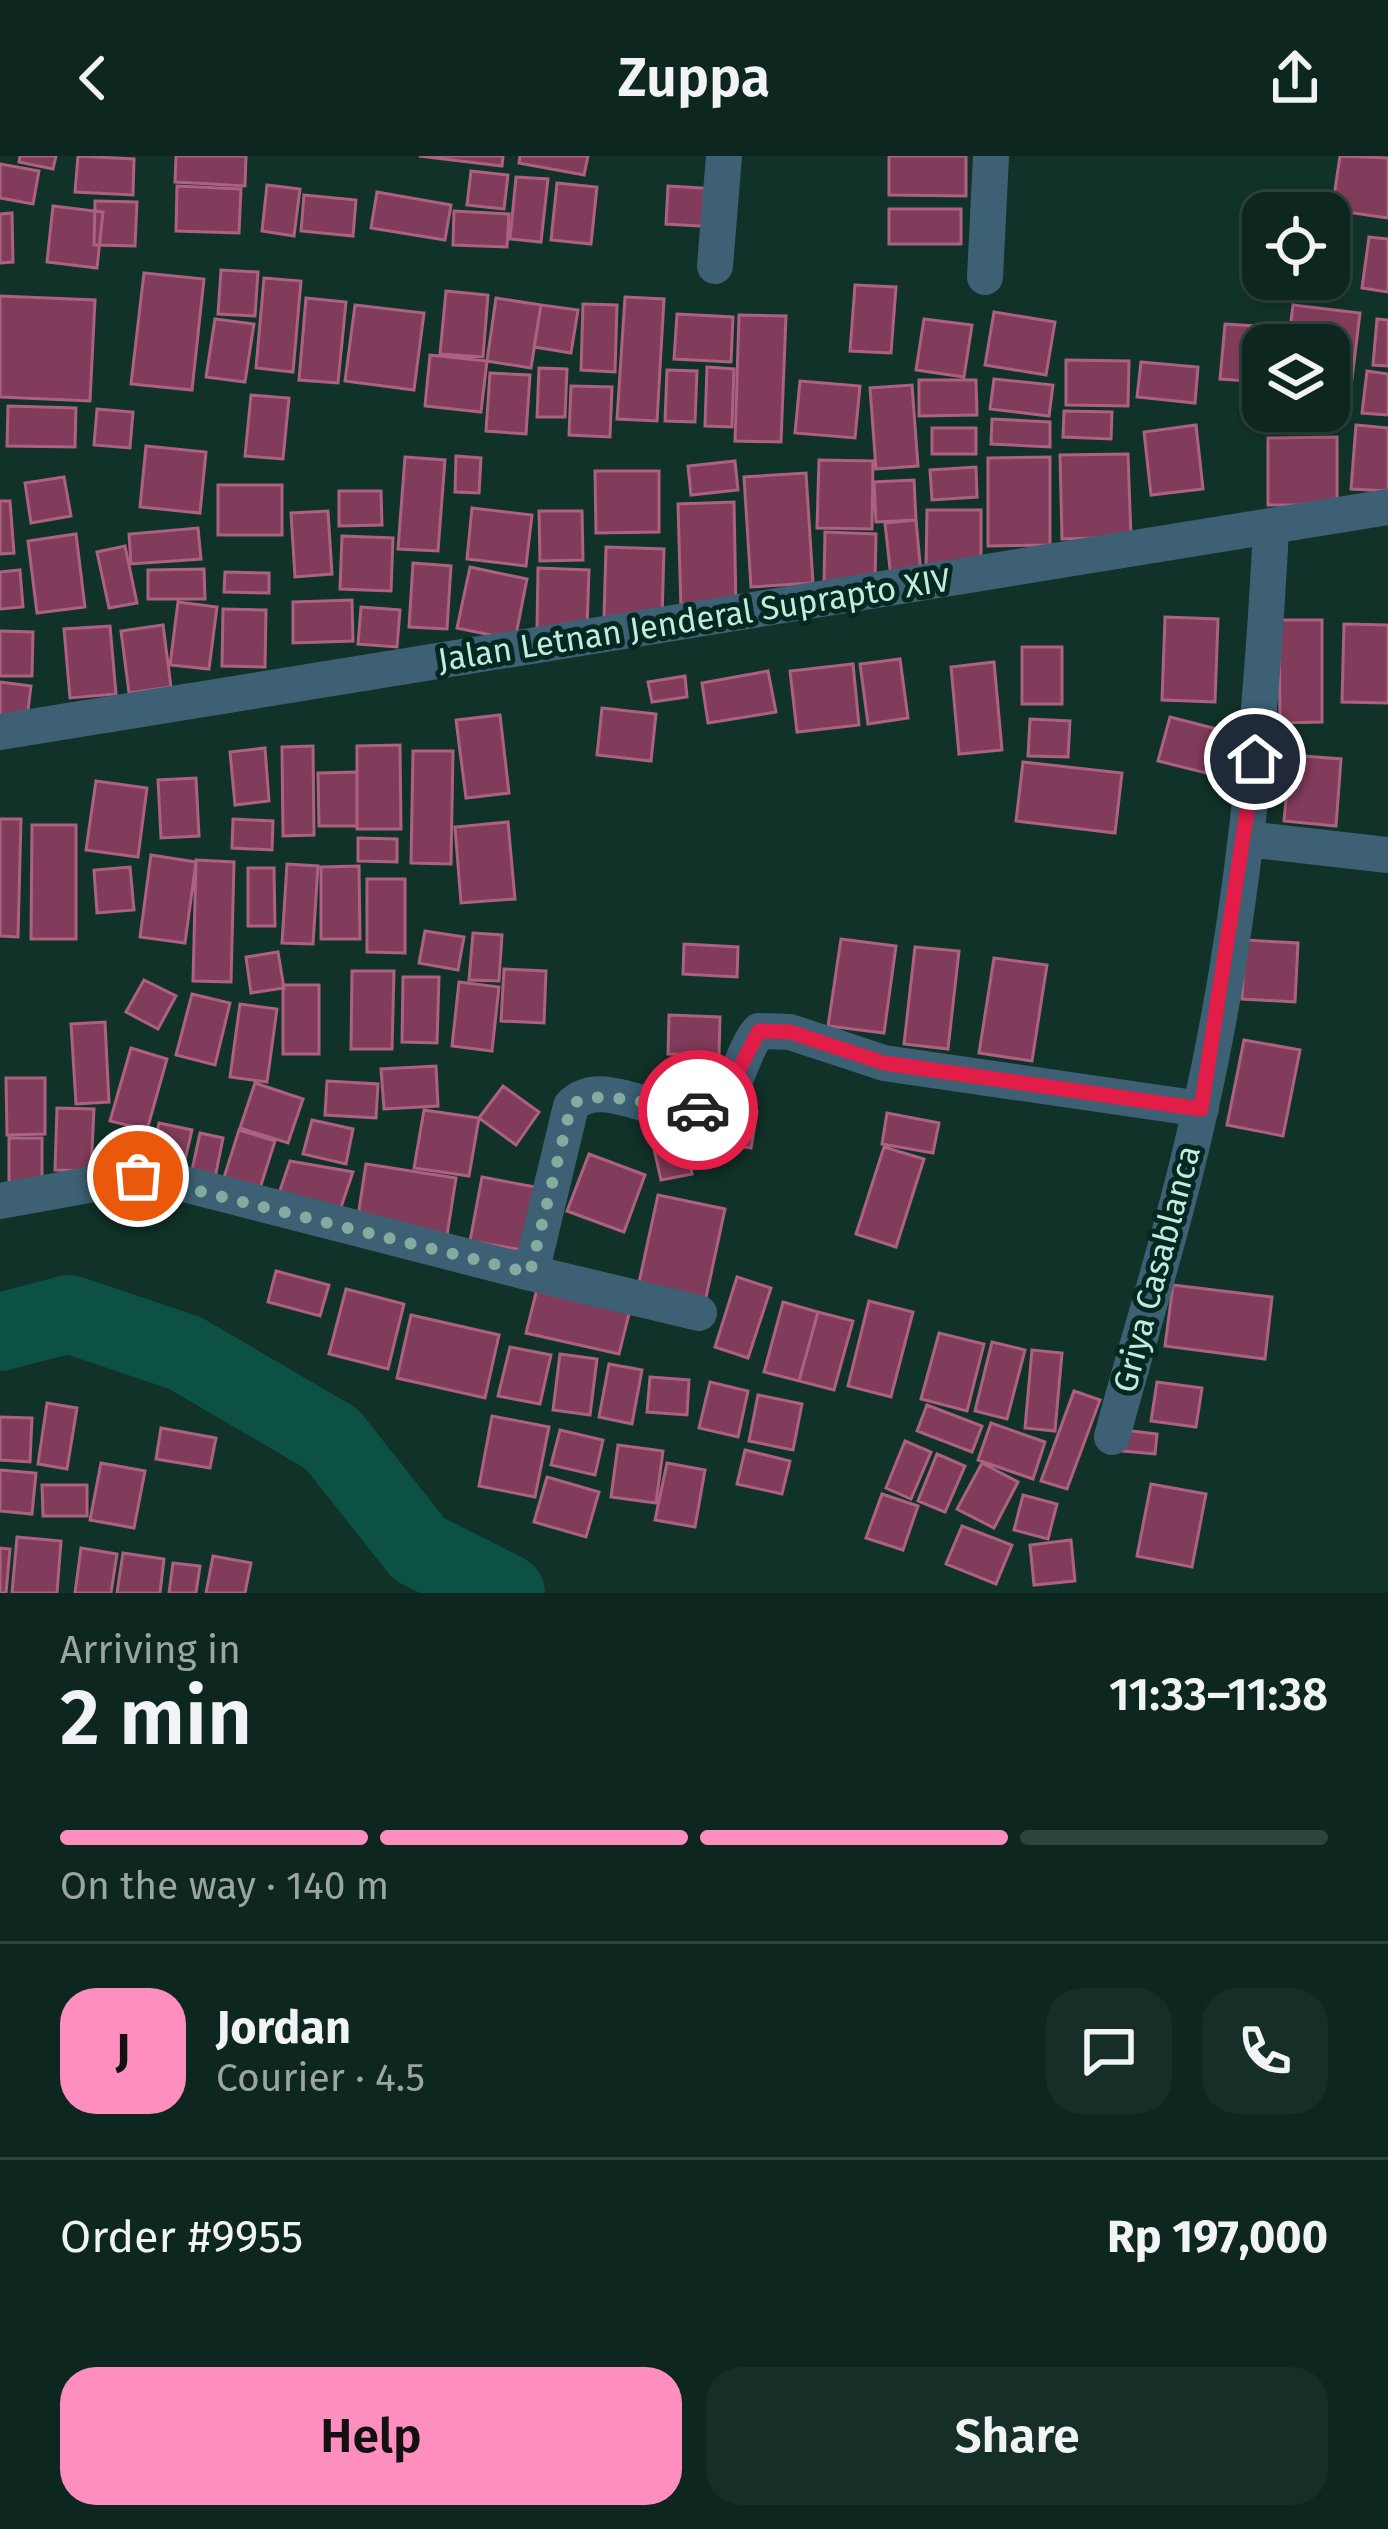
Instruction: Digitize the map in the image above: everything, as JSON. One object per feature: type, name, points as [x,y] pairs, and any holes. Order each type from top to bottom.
[{"type":"street","points":[[716,266],[724,156]]},
{"type":"street","points":[[985,278],[992,156]]},
{"type":"street","name":"Jalan Letnan Jenderal Suprapto XIV","points":[[0,732],[1388,507]]},
{"type":"street","name":"Griya Casablanca","points":[[1112,1437],[1201,1109],[1246,839],[1263,678],[1271,529]]},
{"type":"street","points":[[1246,839],[1388,855]]},
{"type":"street","points":[[530,1273],[571,1106],[580,1096],[594,1093],[657,1108],[707,1110],[722,1101],[759,1031],[790,1032],[884,1063],[1201,1109]]},
{"type":"street","points":[[0,1201],[138,1176],[699,1313]]},
{"type":"building","points":[[20,156],[56,156],[53,169],[19,162]]},
{"type":"building","points":[[78,156],[134,159],[133,195],[75,192]]},
{"type":"building","points":[[176,156],[246,156],[245,186],[175,182]]},
{"type":"building","points":[[419,156],[503,156],[502,166]]},
{"type":"building","points":[[520,156],[588,156],[584,175],[519,163]]},
{"type":"building","points":[[889,156],[966,156],[966,196],[889,195]]},
{"type":"building","points":[[1340,156],[1388,158],[1388,218],[1350,213],[1350,192],[1335,192]]},
{"type":"building","points":[[0,164],[39,171],[33,204],[0,198]]},
{"type":"building","points":[[471,171],[508,175],[504,209],[467,205]]},
{"type":"building","points":[[516,177],[548,179],[541,242],[510,239]]},
{"type":"building","points":[[557,183],[597,187],[591,244],[551,240]]},
{"type":"building","points":[[267,185],[300,189],[294,236],[262,231]]},
{"type":"building","points":[[177,186],[241,189],[239,233],[176,231]]},
{"type":"building","points":[[668,186],[717,189],[715,227],[666,224]]},
{"type":"building","points":[[377,192],[451,205],[445,240],[371,228]]},
{"type":"building","points":[[304,195],[356,200],[353,236],[301,231]]},
{"type":"building","points":[[95,201],[137,202],[135,246],[94,245]]},
{"type":"building","points":[[53,206],[103,212],[97,268],[47,262]]},
{"type":"building","points":[[889,209],[961,209],[961,244],[889,244]]},
{"type":"building","points":[[454,211],[509,214],[507,247],[453,245]]},
{"type":"building","points":[[12,213],[13,262],[0,263],[0,214]]},
{"type":"building","points":[[1369,237],[1388,239],[1388,292],[1362,288]]},
{"type":"building","points":[[221,270],[258,272],[255,316],[218,314]]},
{"type":"building","points":[[144,273],[204,279],[192,390],[131,384]]},
{"type":"building","points":[[264,278],[301,281],[293,372],[256,368]]},
{"type":"building","points":[[855,285],[896,287],[891,353],[850,351]]},
{"type":"building","points":[[446,291],[488,295],[483,357],[440,354]]},
{"type":"building","points":[[0,296],[95,300],[90,401],[0,397]]},
{"type":"building","points":[[625,297],[664,299],[657,421],[617,419]]},
{"type":"building","points":[[306,298],[346,302],[338,383],[299,380]]},
{"type":"building","points":[[496,298],[541,305],[531,368],[487,361]]},
{"type":"building","points":[[583,304],[617,305],[615,372],[581,370]]},
{"type":"building","points":[[355,305],[424,313],[414,390],[345,381]]},
{"type":"building","points":[[541,305],[578,310],[571,353],[534,347]]},
{"type":"building","points":[[1293,305],[1360,313],[1351,387],[1350,324],[1291,324]]},
{"type":"building","points":[[994,312],[1055,322],[1046,375],[985,365]]},
{"type":"building","points":[[677,314],[733,317],[731,362],[674,359]]},
{"type":"building","points":[[739,315],[786,316],[781,442],[735,441]]},
{"type":"building","points":[[215,319],[254,324],[245,382],[206,377]]},
{"type":"building","points":[[924,319],[972,325],[964,377],[916,370]]},
{"type":"building","points":[[1377,319],[1388,320],[1388,366],[1373,365]]},
{"type":"building","points":[[1225,324],[1242,325],[1242,381],[1220,379]]},
{"type":"building","points":[[430,355],[487,361],[481,412],[425,406]]},
{"type":"building","points":[[1066,360],[1129,361],[1128,406],[1066,405]]},
{"type":"building","points":[[1141,362],[1198,367],[1195,403],[1137,397]]},
{"type":"building","points":[[707,367],[734,369],[732,427],[705,426]]},
{"type":"building","points":[[539,368],[567,369],[565,417],[537,417]]},
{"type":"building","points":[[667,370],[697,371],[695,422],[665,421]]},
{"type":"building","points":[[1367,371],[1388,374],[1388,415],[1362,413]]},
{"type":"building","points":[[490,373],[530,375],[526,434],[486,431]]},
{"type":"building","points":[[994,379],[1053,385],[1049,416],[990,409]]},
{"type":"building","points":[[919,380],[976,380],[977,415],[919,416]]},
{"type":"building","points":[[800,381],[860,386],[855,438],[795,433]]},
{"type":"building","points":[[912,385],[918,466],[876,469],[870,388]]},
{"type":"building","points":[[571,386],[612,387],[610,437],[569,435]]},
{"type":"building","points":[[251,395],[289,398],[283,459],[245,456]]},
{"type":"building","points":[[8,406],[76,408],[75,447],[7,446]]},
{"type":"building","points":[[97,409],[133,412],[130,448],[94,445]]},
{"type":"building","points":[[1064,411],[1112,412],[1111,439],[1063,437]]},
{"type":"building","points":[[992,419],[1050,422],[1050,447],[991,444]]},
{"type":"building","points":[[1196,425],[1203,489],[1151,495],[1144,432]]},
{"type":"building","points":[[1356,425],[1388,428],[1388,491],[1351,489]]},
{"type":"building","points":[[932,428],[976,428],[976,454],[932,454]]},
{"type":"building","points":[[1337,437],[1337,505],[1268,505],[1268,438]]},
{"type":"building","points":[[146,446],[206,452],[200,513],[140,507]]},
{"type":"building","points":[[1128,454],[1131,537],[1062,539],[1060,455]]},
{"type":"building","points":[[456,456],[481,458],[479,493],[455,492]]},
{"type":"building","points":[[405,457],[445,460],[438,551],[398,549]]},
{"type":"building","points":[[1050,457],[1050,545],[988,546],[988,458]]},
{"type":"building","points":[[819,460],[873,461],[872,529],[817,528]]},
{"type":"building","points":[[735,461],[738,490],[691,495],[688,466]]},
{"type":"building","points":[[976,467],[977,497],[932,500],[930,470]]},
{"type":"building","points":[[595,471],[659,471],[659,532],[596,533]]},
{"type":"building","points":[[806,473],[813,583],[751,587],[744,477]]},
{"type":"building","points":[[64,477],[71,516],[31,523],[25,483]]},
{"type":"building","points":[[914,480],[916,520],[876,522],[874,482]]},
{"type":"building","points":[[218,485],[282,485],[282,535],[218,535]]},
{"type":"building","points":[[339,491],[381,491],[382,525],[339,526]]},
{"type":"building","points":[[0,501],[10,501],[14,553],[0,554]]},
{"type":"building","points":[[734,502],[736,608],[681,609],[678,504]]},
{"type":"building","points":[[472,508],[532,515],[526,566],[467,559]]},
{"type":"building","points":[[927,510],[981,510],[981,569],[926,568]]},
{"type":"building","points":[[328,511],[332,574],[295,577],[291,513]]},
{"type":"building","points":[[539,511],[582,511],[583,560],[540,561]]},
{"type":"building","points":[[916,520],[921,574],[891,578],[885,523]]},
{"type":"building","points":[[198,528],[201,559],[131,564],[129,534]]},
{"type":"building","points":[[825,532],[876,534],[875,582],[824,581]]},
{"type":"building","points":[[76,534],[85,607],[37,613],[28,541]]},
{"type":"building","points":[[342,536],[393,538],[391,591],[340,589]]},
{"type":"building","points":[[125,546],[137,603],[109,608],[97,552]]},
{"type":"building","points":[[606,547],[664,549],[662,619],[604,617]]},
{"type":"building","points":[[413,563],[451,566],[447,629],[409,627]]},
{"type":"building","points":[[470,567],[527,579],[515,640],[457,628]]},
{"type":"building","points":[[538,568],[589,570],[587,630],[537,629]]},
{"type":"building","points":[[204,569],[205,599],[148,599],[148,570]]},
{"type":"building","points":[[20,570],[23,607],[0,609],[0,572]]},
{"type":"building","points":[[225,572],[269,573],[269,593],[224,592]]},
{"type":"building","points":[[352,600],[353,641],[293,643],[293,602]]},
{"type":"building","points":[[178,602],[217,607],[209,669],[170,665]]},
{"type":"building","points":[[361,607],[400,610],[397,647],[358,644]]},
{"type":"building","points":[[223,609],[266,610],[265,667],[222,666]]},
{"type":"building","points":[[1165,617],[1218,619],[1215,702],[1162,700]]},
{"type":"building","points":[[1279,620],[1322,620],[1322,722],[1280,723]]},
{"type":"building","points":[[1344,624],[1388,625],[1388,703],[1342,702]]},
{"type":"building","points":[[163,625],[171,687],[129,693],[121,631]]},
{"type":"building","points":[[110,626],[116,694],[70,698],[64,629]]},
{"type":"building","points":[[0,631],[33,632],[32,676],[0,676]]},
{"type":"building","points":[[1022,647],[1062,647],[1062,704],[1022,704]]},
{"type":"building","points":[[900,659],[908,718],[868,724],[860,664]]},
{"type":"building","points":[[994,662],[1002,750],[959,754],[951,667]]},
{"type":"building","points":[[853,664],[859,725],[797,732],[790,671]]},
{"type":"building","points":[[768,671],[776,712],[708,723],[702,683]]},
{"type":"building","points":[[685,676],[687,697],[652,702],[648,682]]},
{"type":"building","points":[[0,682],[31,686],[26,726],[0,724]]},
{"type":"building","points":[[602,708],[656,714],[651,761],[597,755]]},
{"type":"building","points":[[500,715],[509,793],[466,798],[456,720]]},
{"type":"building","points":[[1170,717],[1221,730],[1210,774],[1158,761]]},
{"type":"building","points":[[1030,719],[1070,721],[1068,757],[1028,756]]},
{"type":"building","points":[[400,745],[401,829],[357,829],[357,746]]},
{"type":"building","points":[[313,746],[314,835],[283,836],[282,747]]},
{"type":"building","points":[[265,748],[269,801],[235,805],[230,752]]},
{"type":"building","points":[[413,751],[453,751],[451,864],[411,863]]},
{"type":"building","points":[[1290,755],[1341,759],[1336,826],[1284,821]]},
{"type":"building","points":[[1023,762],[1122,773],[1115,833],[1016,821]]},
{"type":"building","points":[[357,772],[357,826],[319,826],[318,773]]},
{"type":"building","points":[[196,778],[199,836],[161,838],[158,780]]},
{"type":"building","points":[[96,781],[147,788],[138,857],[86,850]]},
{"type":"building","points":[[0,819],[21,819],[18,937],[0,936]]},
{"type":"building","points":[[233,819],[273,821],[272,850],[232,848]]},
{"type":"building","points":[[508,822],[515,899],[461,903],[455,827]]},
{"type":"building","points":[[32,825],[76,825],[76,939],[31,939]]},
{"type":"building","points":[[358,838],[397,839],[397,862],[358,861]]},
{"type":"building","points":[[151,855],[196,862],[185,943],[140,937]]},
{"type":"building","points":[[196,860],[234,862],[231,982],[193,981]]},
{"type":"building","points":[[287,864],[318,866],[313,944],[282,943]]},
{"type":"building","points":[[359,866],[360,939],[321,939],[321,867]]},
{"type":"building","points":[[130,867],[134,910],[97,913],[94,870]]},
{"type":"building","points":[[248,868],[274,868],[275,926],[248,926]]},
{"type":"building","points":[[367,879],[405,879],[405,953],[367,952]]},
{"type":"building","points":[[425,931],[464,937],[458,970],[419,963]]},
{"type":"building","points":[[473,933],[502,935],[499,981],[469,980]]},
{"type":"building","points":[[841,939],[896,946],[884,1033],[828,1026]]},
{"type":"building","points":[[1245,940],[1298,943],[1295,1002],[1242,999]]},
{"type":"building","points":[[684,944],[738,947],[737,977],[683,974]]},
{"type":"building","points":[[915,947],[959,951],[948,1049],[904,1044]]},
{"type":"building","points":[[278,952],[284,988],[251,993],[246,957]]},
{"type":"building","points":[[994,958],[1047,965],[1032,1061],[979,1053]]},
{"type":"building","points":[[504,969],[546,971],[544,1023],[501,1021]]},
{"type":"building","points":[[352,971],[394,971],[392,1049],[351,1049]]},
{"type":"building","points":[[403,977],[439,977],[437,1043],[402,1042]]},
{"type":"building","points":[[144,980],[176,996],[158,1029],[126,1012]]},
{"type":"building","points":[[459,982],[499,987],[492,1051],[452,1046]]},
{"type":"building","points":[[283,985],[319,985],[319,1054],[283,1054]]},
{"type":"building","points":[[192,994],[230,1003],[215,1065],[176,1055]]},
{"type":"building","points":[[240,1004],[277,1009],[267,1082],[230,1077]]},
{"type":"building","points":[[669,1015],[720,1017],[719,1055],[668,1054]]},
{"type":"building","points":[[105,1022],[109,1102],[76,1104],[71,1024]]},
{"type":"building","points":[[1244,1040],[1300,1050],[1283,1136],[1227,1125]]},
{"type":"building","points":[[131,1048],[167,1059],[147,1130],[110,1121]]},
{"type":"building","points":[[436,1066],[438,1106],[384,1109],[381,1069]]},
{"type":"building","points":[[6,1078],[45,1078],[45,1134],[7,1135]]},
{"type":"building","points":[[327,1081],[378,1084],[376,1118],[325,1115]]},
{"type":"building","points":[[255,1083],[303,1099],[288,1143],[240,1128]]},
{"type":"building","points":[[503,1086],[539,1112],[516,1145],[479,1118]]},
{"type":"building","points":[[725,1107],[757,1112],[751,1148],[719,1143]]},
{"type":"building","points":[[57,1108],[94,1109],[91,1171],[55,1170]]},
{"type":"building","points":[[424,1110],[479,1118],[469,1176],[414,1168]]},
{"type":"building","points":[[887,1113],[939,1123],[933,1153],[882,1144]]},
{"type":"building","points":[[312,1120],[353,1129],[346,1164],[303,1154]]},
{"type":"building","points":[[159,1123],[192,1130],[180,1182],[147,1175]]},
{"type":"building","points":[[684,1129],[692,1174],[661,1180],[651,1136]]},
{"type":"building","points":[[239,1130],[275,1141],[256,1201],[220,1190]]},
{"type":"building","points":[[200,1133],[223,1138],[213,1188],[189,1184]]},
{"type":"building","points":[[9,1138],[42,1138],[42,1185],[9,1185]]},
{"type":"building","points":[[884,1147],[924,1159],[896,1247],[856,1234]]},
{"type":"building","points":[[589,1154],[645,1175],[624,1232],[567,1211]]},
{"type":"building","points":[[290,1161],[353,1172],[339,1213],[276,1202]]},
{"type":"building","points":[[366,1164],[456,1178],[446,1242],[356,1229]]},
{"type":"building","points":[[482,1177],[535,1187],[523,1250],[470,1241]]},
{"type":"building","points":[[658,1195],[725,1209],[705,1302],[638,1287]]},
{"type":"building","points":[[276,1271],[329,1285],[320,1316],[268,1302]]},
{"type":"building","points":[[737,1277],[771,1288],[748,1358],[715,1347]]},
{"type":"building","points":[[1173,1285],[1272,1297],[1265,1359],[1165,1346]]},
{"type":"building","points":[[346,1289],[404,1304],[388,1369],[329,1354]]},
{"type":"building","points":[[537,1289],[630,1310],[619,1354],[526,1333]]},
{"type":"building","points":[[869,1301],[913,1312],[891,1397],[848,1386]]},
{"type":"building","points":[[783,1302],[818,1312],[799,1381],[764,1372]]},
{"type":"building","points":[[818,1312],[853,1321],[834,1390],[799,1381]]},
{"type":"building","points":[[411,1315],[499,1335],[485,1398],[397,1378]]},
{"type":"building","points":[[939,1333],[984,1344],[967,1411],[921,1399]]},
{"type":"building","points":[[992,1342],[1025,1350],[1007,1419],[975,1411]]},
{"type":"building","points":[[510,1347],[551,1355],[540,1404],[498,1396]]},
{"type":"building","points":[[1032,1350],[1062,1353],[1055,1431],[1025,1428]]},
{"type":"building","points":[[560,1354],[597,1359],[590,1415],[553,1410]]},
{"type":"building","points":[[609,1364],[642,1370],[632,1424],[599,1417]]},
{"type":"building","points":[[650,1377],[689,1380],[687,1415],[647,1412]]},
{"type":"building","points":[[710,1382],[748,1391],[738,1437],[699,1428]]},
{"type":"building","points":[[1157,1382],[1202,1388],[1196,1427],[1151,1421]]},
{"type":"building","points":[[1074,1391],[1100,1400],[1067,1489],[1041,1481]]},
{"type":"building","points":[[758,1395],[802,1404],[793,1450],[749,1441]]},
{"type":"building","points":[[47,1403],[77,1408],[67,1469],[38,1464]]},
{"type":"building","points":[[927,1405],[982,1426],[972,1452],[917,1431]]},
{"type":"building","points":[[492,1416],[549,1427],[535,1497],[479,1486]]},
{"type":"building","points":[[0,1417],[32,1418],[30,1462],[0,1460]]},
{"type":"building","points":[[991,1423],[1045,1442],[1033,1479],[978,1460]]},
{"type":"building","points":[[161,1428],[216,1438],[210,1468],[156,1459]]},
{"type":"building","points":[[560,1430],[603,1440],[595,1475],[551,1465]]},
{"type":"building","points":[[1124,1430],[1157,1434],[1155,1454],[1121,1451]]},
{"type":"building","points":[[905,1441],[931,1452],[911,1499],[886,1488]]},
{"type":"building","points":[[618,1445],[663,1451],[656,1503],[611,1497]]},
{"type":"building","points":[[745,1450],[790,1461],[782,1494],[737,1484]]},
{"type":"building","points":[[937,1454],[965,1466],[945,1512],[918,1501]]},
{"type":"building","points":[[101,1463],[145,1471],[134,1528],[90,1520]]},
{"type":"building","points":[[667,1463],[705,1470],[695,1527],[655,1520]]},
{"type":"building","points":[[982,1463],[1018,1482],[994,1528],[957,1509]]},
{"type":"building","points":[[0,1470],[36,1473],[32,1514],[0,1511]]},
{"type":"building","points":[[547,1477],[599,1492],[586,1537],[534,1522]]},
{"type":"building","points":[[1151,1484],[1206,1494],[1192,1567],[1137,1556]]},
{"type":"building","points":[[42,1485],[87,1485],[87,1516],[43,1516]]},
{"type":"building","points":[[882,1494],[918,1506],[903,1550],[866,1538]]},
{"type":"building","points":[[1023,1495],[1057,1504],[1048,1539],[1014,1530]]},
{"type":"building","points":[[962,1526],[1012,1545],[996,1584],[946,1564]]},
{"type":"building","points":[[17,1537],[61,1541],[57,1593],[12,1593]]},
{"type":"building","points":[[1071,1540],[1075,1581],[1034,1585],[1030,1545]]},
{"type":"building","points":[[0,1548],[10,1549],[6,1593],[0,1593]]},
{"type":"building","points":[[81,1548],[117,1554],[111,1593],[75,1593]]},
{"type":"building","points":[[123,1553],[164,1559],[160,1593],[117,1593]]},
{"type":"building","points":[[213,1556],[251,1563],[245,1593],[206,1593]]},
{"type":"building","points":[[173,1563],[200,1566],[196,1593],[169,1593]]},
{"type":"waterway","points":[[0,1332],[69,1314],[185,1353],[332,1439],[419,1549],[506,1593]]},
{"type":"way so far","points":[[138,1176],[530,1273],[571,1106],[580,1096],[594,1093],[657,1108],[698,1110]]},
{"type":"route","points":[[698,1110],[722,1101],[759,1031],[790,1032],[884,1063],[1201,1109],[1255,759]]}]
